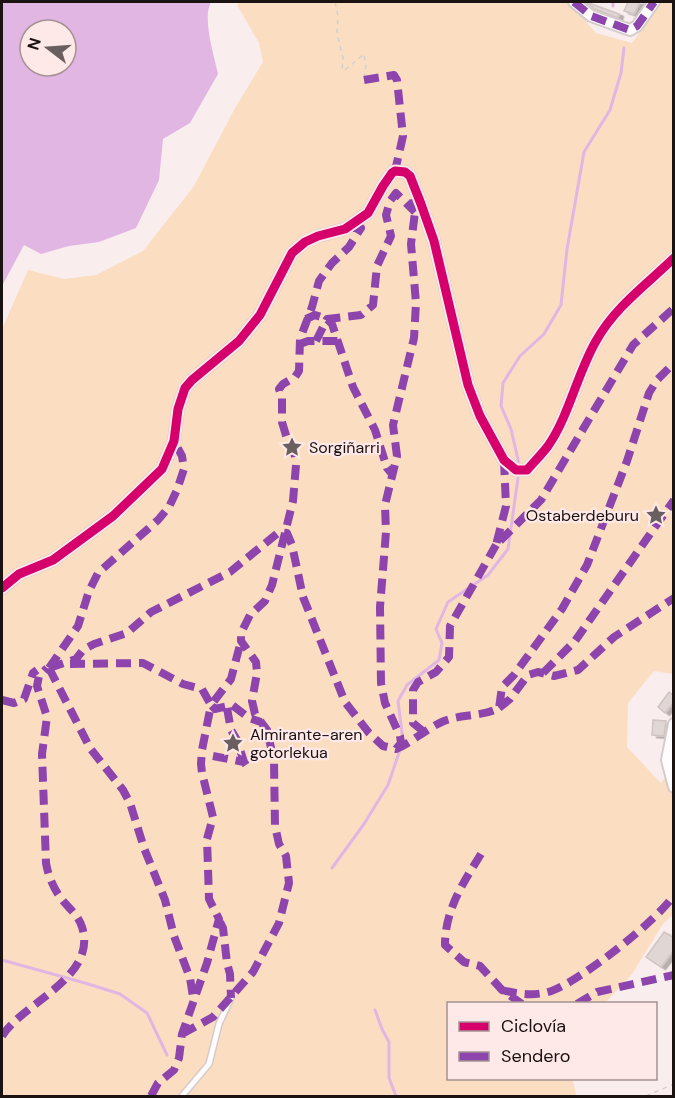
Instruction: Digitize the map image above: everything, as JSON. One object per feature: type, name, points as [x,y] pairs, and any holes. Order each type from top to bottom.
[{"type":"street","points":[[574,2],[591,16],[630,30],[637,26],[654,2]]},
{"type":"street","points":[[2,588],[19,574],[52,560],[113,516],[162,469],[174,441],[178,409],[185,388],[239,341],[260,315],[292,253],[305,242],[345,229],[368,213],[383,186],[395,171],[405,172],[413,180],[434,241],[468,385],[480,416],[504,460],[516,470],[527,470],[549,445],[582,366],[618,308],[674,258]]},
{"type":"street","points":[[674,724],[667,760],[674,788]]},
{"type":"lane","points":[[182,1096],[208,1064],[219,1024],[231,998]]},
{"type":"path","points":[[335,2],[338,16],[337,33],[342,58],[341,68],[345,70],[364,54],[366,66],[364,80]]},
{"type":"path","points":[[646,1096],[674,1084]]},
{"type":"shaded area","points":[[2,2],[211,2],[208,27],[218,74],[190,123],[163,139],[159,180],[136,228],[99,242],[69,246],[41,254],[24,245],[2,286]]},
{"type":"shaded area","points":[[239,2],[568,2],[596,33],[632,43],[662,2],[673,2],[673,674],[654,671],[628,703],[627,747],[661,783],[667,775],[673,751],[673,915],[663,924],[632,974],[606,1002],[447,1002],[447,1080],[573,1080],[576,1096],[2,1096],[2,329],[28,270],[64,279],[96,275],[143,251],[194,186],[235,108],[263,62],[259,43],[237,5]]},
{"type":"building","points":[[586,2],[619,14],[618,18],[595,9]]},
{"type":"building","points":[[628,2],[640,2],[634,14],[624,11]]},
{"type":"building","points":[[669,692],[674,696],[674,702],[665,713],[658,707]]},
{"type":"building","points":[[653,720],[666,721],[664,736],[652,735]]},
{"type":"building","points":[[664,932],[674,938],[674,950],[661,967],[646,957]]},
{"type":"waterway","points":[[519,464],[511,429],[501,406],[503,383],[520,356],[544,334],[561,305],[567,249],[584,152],[610,110],[621,73],[624,48]]},
{"type":"waterway","points":[[332,868],[364,824],[388,785],[403,741],[398,701],[407,685],[439,660],[442,643],[436,629],[448,602],[488,575],[508,549],[518,478]]},
{"type":"waterway","points":[[2,960],[120,994],[147,1013],[167,1055]]},
{"type":"waterway","points":[[375,1010],[389,1042],[389,1078],[396,1096]]},
{"type":"marked path","points":[[574,2],[591,16],[630,30],[637,26],[654,2]]},
{"type":"marked path","points":[[364,80],[394,75],[397,80],[403,136],[395,171]]},
{"type":"marked path","points":[[316,341],[327,319],[361,315],[373,305],[377,266],[391,236],[386,215],[390,201],[396,193],[415,212]]},
{"type":"marked path","points":[[396,749],[401,743],[400,736],[385,703],[381,683],[380,607],[386,532],[385,505],[397,456],[393,425],[414,338],[416,303],[411,244],[415,212],[413,199]]},
{"type":"marked path","points":[[182,1034],[213,1017],[253,972],[279,923],[289,883],[286,856],[279,844],[275,826],[274,761],[267,730],[255,714],[252,701],[257,673],[256,662],[241,641],[241,633],[250,615],[265,601],[272,585],[293,501],[295,456],[282,422],[282,397],[279,389],[299,371],[300,339],[319,281],[332,263],[349,247],[361,228],[348,228]]},
{"type":"marked path","points":[[504,460],[506,506],[496,545],[541,500],[633,345],[674,308]]},
{"type":"marked path","points":[[306,319],[315,315],[327,319],[332,324],[353,387],[375,430],[387,468],[392,474]]},
{"type":"marked path","points":[[300,344],[308,341],[338,341]]},
{"type":"marked path","points":[[49,668],[76,659],[83,650],[94,644],[127,633],[151,612],[230,572],[279,532],[287,533],[292,545],[303,597],[345,702],[369,733],[383,746],[396,749],[444,721],[499,708],[502,687],[514,675],[562,609],[587,565],[627,461],[649,393],[657,380],[674,363]]},
{"type":"marked path","points":[[49,668],[78,626],[89,591],[98,573],[158,520],[169,507],[184,469],[182,456],[174,441]]},
{"type":"marked path","points":[[543,673],[575,641],[674,500]]},
{"type":"marked path","points":[[424,732],[413,723],[413,690],[418,682],[436,672],[449,657],[450,626],[496,545]]},
{"type":"marked path","points":[[499,708],[510,699],[528,675],[538,672],[554,676],[578,670],[614,637],[674,598]]},
{"type":"marked path","points":[[70,664],[143,663],[183,684],[202,689],[211,705],[231,679],[241,641]]},
{"type":"marked path","points":[[2,1036],[12,1024],[70,974],[79,960],[84,945],[80,922],[55,889],[46,863],[42,754],[47,717],[37,686],[39,676],[47,668]]},
{"type":"marked path","points":[[49,668],[90,748],[123,790],[130,803],[144,848],[165,900],[174,936],[190,978],[193,997]]},
{"type":"marked path","points":[[2,700],[14,703],[24,699],[33,673],[37,670]]},
{"type":"marked path","points":[[151,1096],[158,1083],[174,1070],[179,1058],[182,1034],[207,963],[219,919],[209,899],[207,839],[213,817],[201,764],[211,705],[215,709],[232,705],[249,718],[261,722]]},
{"type":"marked path","points":[[227,708],[231,730],[244,762]]},
{"type":"marked path","points":[[213,756],[244,762],[246,765]]},
{"type":"marked path","points":[[481,854],[452,908],[445,945],[464,962],[480,966],[502,990],[519,1002]]},
{"type":"marked path","points":[[502,990],[537,994],[561,987],[616,950],[651,920],[674,895]]},
{"type":"marked path","points":[[220,922],[223,928],[230,974],[231,998]]},
{"type":"marked path","points":[[580,1002],[597,992],[674,975]]},
{"type":"cycle path","points":[[2,588],[19,574],[53,560],[113,516],[162,469],[174,441],[178,409],[185,388],[239,341],[260,315],[292,253],[305,242],[345,229],[368,213],[383,186],[395,171],[405,172],[410,176],[434,241],[468,385],[480,416],[504,460],[516,470],[527,470],[546,449],[567,408],[589,354],[612,317],[674,258]]},
{"type":"place","name":"Sorgiñarri","points":[[292,447]]},
{"type":"place","name":"Ostaberdeburu","points":[[656,515]]},
{"type":"place","name":"Almirante-aren gotorlekua","points":[[233,743]]}]
